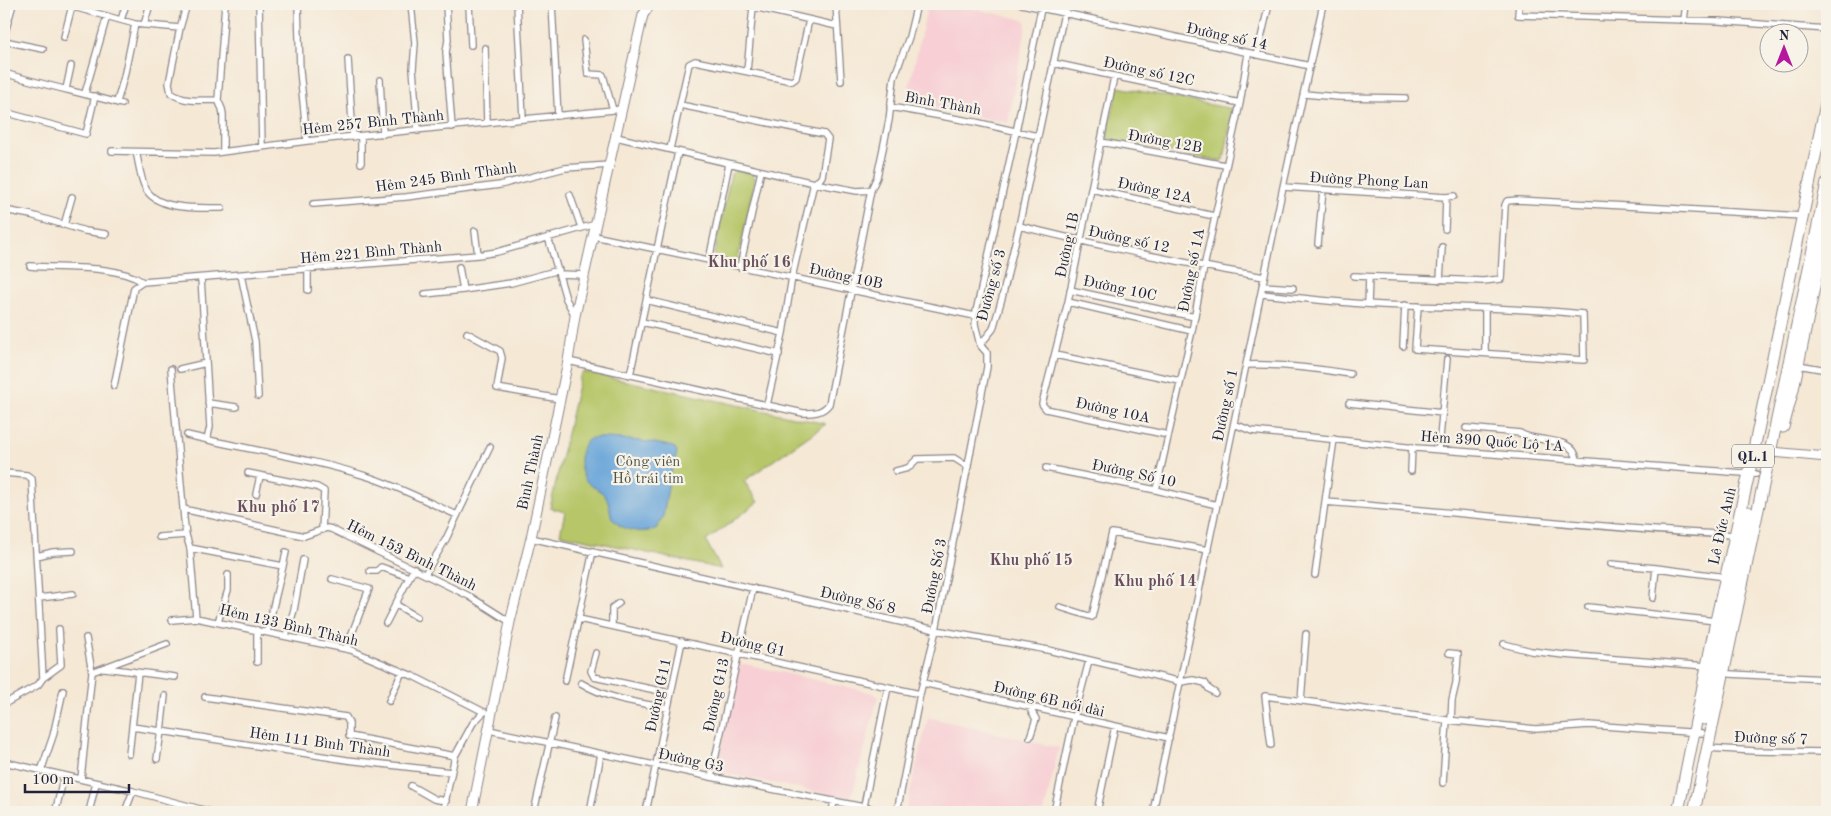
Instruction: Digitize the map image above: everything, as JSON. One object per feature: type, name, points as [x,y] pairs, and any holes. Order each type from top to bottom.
[{"type":"highway","name":"Lê Đức Anh","points":[[1685,812],[1707,666],[1735,535],[1753,474],[1827,100]]},
{"type":"highway","name":"Lê Đức Anh","points":[[1678,812],[1698,732],[1827,136]]},
{"type":"highway","name":"Lê Đức Anh","points":[[1694,812],[1730,674],[1827,183]]},
{"type":"highway","name":"Lê Đức Anh","points":[[1702,812],[1710,749],[1774,452],[1798,365],[1827,224]]},
{"type":"street","points":[[4,36],[13,4]]},
{"type":"street","points":[[63,4],[135,24],[180,28]]},
{"type":"street","points":[[121,20],[126,4]]},
{"type":"street","points":[[144,25],[150,4]]},
{"type":"street","points":[[187,4],[169,83],[171,93],[179,99],[218,100]]},
{"type":"street","points":[[223,152],[223,114],[218,100],[225,4]]},
{"type":"street","points":[[259,4],[262,147]]},
{"type":"street","points":[[298,4],[300,71],[307,141]]},
{"type":"street","points":[[411,4],[415,43],[413,69],[418,130]]},
{"type":"street","points":[[446,4],[448,40],[446,52],[452,127]]},
{"type":"street","points":[[469,4],[471,45]]},
{"type":"street","points":[[516,4],[523,118]]},
{"type":"street","points":[[552,4],[558,116]]},
{"type":"street","name":"Bình Thành","points":[[472,812],[489,730],[488,713],[531,538],[568,361],[575,316],[643,15],[650,4]]},
{"type":"street","points":[[741,4],[837,26]]},
{"type":"street","points":[[836,4],[841,81]]},
{"type":"street","points":[[890,108],[894,78],[909,38],[917,4]]},
{"type":"street","name":"Đường số 14","points":[[1022,4],[1041,6],[1248,54],[1310,66]]},
{"type":"street","name":"Đường số 3","points":[[980,345],[993,329],[1002,298],[1066,4]]},
{"type":"street","points":[[1258,55],[1269,4]]},
{"type":"street","name":"Đường số 1","points":[[1153,812],[1262,286],[1323,4]]},
{"type":"street","points":[[1519,4],[1518,15],[1719,21],[1758,26]]},
{"type":"street","points":[[1684,20],[1686,4]]},
{"type":"street","points":[[64,37],[72,6]]},
{"type":"street","name":"Đường số 3","points":[[980,345],[975,316],[1016,132],[1041,6]]},
{"type":"street","points":[[747,72],[753,7]]},
{"type":"street","points":[[86,93],[107,16]]},
{"type":"street","points":[[670,149],[691,62],[694,61],[792,81],[796,78],[809,20]]},
{"type":"street","points":[[4,74],[120,103],[135,24]]},
{"type":"street","points":[[1808,29],[1827,29]]},
{"type":"street","points":[[584,40],[588,74],[603,75],[613,110]]},
{"type":"street","points":[[4,41],[42,49]]},
{"type":"street","points":[[485,48],[487,123]]},
{"type":"street","name":"Đường số 1A","points":[[1156,490],[1195,317],[1214,216],[1240,103],[1248,54]]},
{"type":"street","points":[[348,59],[353,137]]},
{"type":"street","name":"Đường số 12C","points":[[1053,63],[1240,103]]},
{"type":"street","points":[[66,89],[71,66]]},
{"type":"street","name":"Đường 1B","points":[[1053,410],[1046,409],[1042,404],[1068,302],[1114,77]]},
{"type":"street","points":[[380,80],[383,134]]},
{"type":"street","points":[[1304,94],[1338,97],[1405,98]]},
{"type":"street","points":[[4,112],[86,134],[95,96]]},
{"type":"street","points":[[680,105],[824,134],[828,139],[822,176],[814,183],[792,277],[783,333],[767,405]]},
{"type":"street","name":"Bình Thành","points":[[568,361],[803,413],[816,413],[825,409],[829,404],[870,190],[877,177],[890,108],[925,112],[1037,136]]},
{"type":"street","name":"Hẻm 257 Bình Thành","points":[[112,151],[214,153],[307,141],[623,109]]},
{"type":"street","points":[[361,136],[361,163]]},
{"type":"street","points":[[616,137],[814,183],[857,191],[870,190]]},
{"type":"street","name":"Đường 12B","points":[[1101,142],[1226,164]]},
{"type":"street","points":[[136,152],[144,187],[149,194],[159,201],[169,205],[222,208]]},
{"type":"street","points":[[630,375],[678,152]]},
{"type":"street","points":[[709,260],[729,164]]},
{"type":"street","name":"Hẻm 245 Bình Thành","points":[[313,204],[406,197],[500,185],[565,168],[610,165]]},
{"type":"street","points":[[740,267],[761,171]]},
{"type":"street","name":"Đường Phong Lan","points":[[1283,188],[1454,196]]},
{"type":"street","name":"Đường 12A","points":[[1091,189],[1214,216]]},
{"type":"street","points":[[1318,244],[1323,190]]},
{"type":"street","points":[[570,195],[581,227]]},
{"type":"street","points":[[64,225],[72,197]]},
{"type":"street","points":[[1445,229],[1446,197]]},
{"type":"street","points":[[1354,276],[1483,281],[1501,279],[1505,205],[1507,201],[1518,200],[1803,216]]},
{"type":"street","points":[[4,210],[31,215],[84,231],[106,234]]},
{"type":"street","name":"Hẻm 221 Bình Thành","points":[[143,282],[478,256],[596,224]]},
{"type":"street","name":"Đường số 12","points":[[1019,226],[1080,241],[1264,277]]},
{"type":"street","points":[[475,231],[478,256]]},
{"type":"street","name":"Đường 10B","points":[[594,236],[975,316]]},
{"type":"street","points":[[548,237],[560,272],[566,299],[575,316]]},
{"type":"street","points":[[1440,280],[1442,247]]},
{"type":"street","points":[[30,266],[70,267],[114,272],[136,277],[143,282],[134,288],[114,386]]},
{"type":"street","points":[[459,267],[463,290]]},
{"type":"street","points":[[308,269],[308,290]]},
{"type":"street","points":[[425,294],[511,283],[560,272],[585,275]]},
{"type":"street","points":[[241,275],[255,341],[258,396]]},
{"type":"street","points":[[1368,304],[1369,277]]},
{"type":"street","points":[[201,278],[210,427],[207,440]]},
{"type":"street","points":[[1262,286],[1293,288]]},
{"type":"street","name":"Đường 10C","points":[[1070,290],[1195,317]]},
{"type":"street","points":[[1261,294],[1368,304],[1405,305],[1584,314],[1584,360],[1415,348],[1418,306]]},
{"type":"street","points":[[646,300],[783,333]]},
{"type":"street","points":[[1068,302],[1192,330]]},
{"type":"street","points":[[1403,346],[1405,305]]},
{"type":"street","points":[[1485,309],[1485,353]]},
{"type":"street","points":[[642,322],[778,354]]},
{"type":"street","points":[[467,333],[500,351],[502,358],[497,388],[560,399]]},
{"type":"street","name":"Đường Số 3","points":[[897,812],[920,694],[936,630],[987,367],[987,353],[980,345]]},
{"type":"street","points":[[1055,355],[1180,381]]},
{"type":"street","points":[[1440,449],[1447,360]]},
{"type":"street","points":[[180,369],[206,363]]},
{"type":"street","points":[[1246,365],[1266,364],[1350,374]]},
{"type":"street","points":[[1798,365],[1827,370]]},
{"type":"street","name":"Hẻm 133 Bình Thành","points":[[171,369],[182,500],[186,535],[190,548],[196,618]]},
{"type":"street","points":[[208,403],[236,407]]},
{"type":"street","points":[[1350,403],[1443,413]]},
{"type":"street","name":"Đường 10A","points":[[1053,410],[1168,435]]},
{"type":"street","name":"Hẻm 390 Quốc Lộ 1A","points":[[1234,424],[1252,431],[1412,447],[1753,474]]},
{"type":"street","points":[[1466,428],[1520,432],[1526,437],[1560,442],[1571,447],[1576,453],[1577,460]]},
{"type":"street","points":[[187,435],[311,461],[370,478],[457,515]]},
{"type":"street","points":[[1315,575],[1334,439]]},
{"type":"street","points":[[425,574],[446,539],[490,447]]},
{"type":"street","points":[[1411,471],[1412,447]]},
{"type":"street","points":[[1774,452],[1827,457]]},
{"type":"street","points":[[896,471],[908,468],[917,459],[954,458],[968,467]]},
{"type":"street","name":"Đường Số 10","points":[[1046,468],[1156,490],[1217,505]]},
{"type":"street","points":[[4,473],[27,475],[32,479],[43,678]]},
{"type":"street","points":[[248,473],[317,487],[324,491],[322,530]]},
{"type":"street","points":[[256,494],[260,476]]},
{"type":"street","points":[[1325,502],[1636,530],[1735,535]]},
{"type":"street","name":"Hẻm 153 Bình Thành","points":[[183,509],[304,536],[327,528],[331,529],[469,596],[510,622]]},
{"type":"street","points":[[1060,608],[1092,617],[1112,533],[1208,550]]},
{"type":"street","points":[[160,537],[186,535]]},
{"type":"street","name":"Đường Số 8","points":[[531,538],[936,630],[1048,650],[1180,682],[1193,680],[1205,683],[1215,694]]},
{"type":"street","points":[[190,548],[283,566]]},
{"type":"street","points":[[37,556],[53,552],[73,551]]},
{"type":"street","points":[[565,681],[580,619],[593,551]]},
{"type":"street","points":[[267,632],[286,552]]},
{"type":"street","points":[[286,636],[294,610],[303,560]]},
{"type":"street","points":[[1611,564],[1726,577]]},
{"type":"street","points":[[370,571],[377,571],[381,567],[409,577]]},
{"type":"street","points":[[386,623],[414,568]]},
{"type":"street","points":[[1653,598],[1656,568]]},
{"type":"street","points":[[218,622],[228,590],[228,575]]},
{"type":"street","points":[[332,579],[369,589],[346,649]]},
{"type":"street","name":"Đường G13","points":[[711,777],[753,588]]},
{"type":"street","points":[[38,598],[73,594]]},
{"type":"street","points":[[612,626],[612,608],[619,603]]},
{"type":"street","points":[[395,604],[417,618]]},
{"type":"street","points":[[1588,606],[1716,621]]},
{"type":"street","name":"Hẻm 133 Bình Thành","points":[[172,620],[196,618],[346,649],[415,677],[488,713]]},
{"type":"street","name":"Đường G1","points":[[580,619],[920,694]]},
{"type":"street","points":[[4,704],[38,685],[43,678],[61,664],[59,629]]},
{"type":"street","points":[[257,662],[258,630]]},
{"type":"street","points":[[1301,701],[1306,634]]},
{"type":"street","points":[[81,779],[92,672],[86,638]]},
{"type":"street","name":"Đường G11","points":[[646,812],[682,642]]},
{"type":"street","points":[[92,672],[167,644]]},
{"type":"street","points":[[1504,644],[1564,655],[1707,666]]},
{"type":"street","points":[[1443,783],[1458,654],[1449,652]]},
{"type":"street","points":[[596,653],[591,671],[594,677],[670,693]]},
{"type":"street","points":[[1054,812],[1074,718],[1089,661]]},
{"type":"street","points":[[104,668],[175,677]]},
{"type":"street","points":[[389,701],[402,672]]},
{"type":"street","points":[[128,754],[138,673]]},
{"type":"street","points":[[1730,674],[1827,679]]},
{"type":"street","points":[[581,683],[594,691],[609,696],[639,704],[668,708]]},
{"type":"street","name":"Đường 6B nối dài","points":[[923,683],[1169,738]]},
{"type":"street","points":[[864,806],[888,687]]},
{"type":"street","points":[[41,771],[53,736],[63,691]]},
{"type":"street","points":[[157,759],[165,696]]},
{"type":"street","points":[[1271,745],[1265,696],[1449,720],[1536,729],[1589,725],[1698,732]]},
{"type":"street","points":[[205,697],[346,717],[349,723],[348,736],[454,756]]},
{"type":"street","points":[[1029,707],[1036,720],[1030,738]]},
{"type":"street","points":[[443,812],[454,756],[474,723],[488,713]]},
{"type":"street","points":[[534,812],[555,718]]},
{"type":"street","points":[[1097,812],[1115,726]]},
{"type":"street","points":[[132,727],[161,731]]},
{"type":"street","name":"Đường G3","points":[[489,730],[656,766],[889,812]]},
{"type":"street","name":"Hẻm 111 Bình Thành","points":[[161,731],[347,760],[451,772]]},
{"type":"street","name":"Đường số 7","points":[[1710,749],[1827,752]]},
{"type":"street","points":[[590,812],[601,754]]},
{"type":"street","points":[[4,762],[96,782],[200,811],[211,812]]},
{"type":"street","points":[[56,809],[64,776]]},
{"type":"street","points":[[89,812],[96,782]]},
{"type":"street","points":[[412,786],[434,799],[446,801]]},
{"type":"street","points":[[125,812],[133,791]]},
{"type":"street","points":[[832,812],[834,802]]},
{"type":"shaded area","points":[[928,4],[952,4],[1025,20],[1026,26],[1008,123],[910,103],[909,88]]},
{"type":"shaded area","points":[[745,664],[873,693],[878,698],[852,796],[846,798],[718,772],[717,767],[739,665]]},
{"type":"shaded area","points":[[928,717],[1059,748],[1044,812],[920,812],[906,809]]},
{"type":"green space","points":[[1118,87],[1233,109],[1224,160],[1218,161],[1110,140],[1107,136]]},
{"type":"green space","points":[[736,170],[752,173],[755,179],[738,259],[735,262],[716,259],[714,254],[731,174]]},
{"type":"green space","name":"Công viên Hồ trái tim","points":[[584,372],[826,424],[744,481],[758,502],[706,541],[721,569],[560,534],[565,512],[550,508],[580,376]]},
{"type":"water","points":[[592,438],[635,440],[675,448],[677,453],[670,476],[663,517],[657,528],[646,531],[627,529],[612,518],[607,498],[587,482],[581,471],[580,458],[583,446]]},
{"type":"district","name":"Khu phố 16","points":[[749,261]]},
{"type":"district","name":"Khu phố 17","points":[[278,506]]},
{"type":"district","name":"Khu phố 15","points":[[1031,559]]},
{"type":"district","name":"Khu phố 14","points":[[1155,580]]}]
